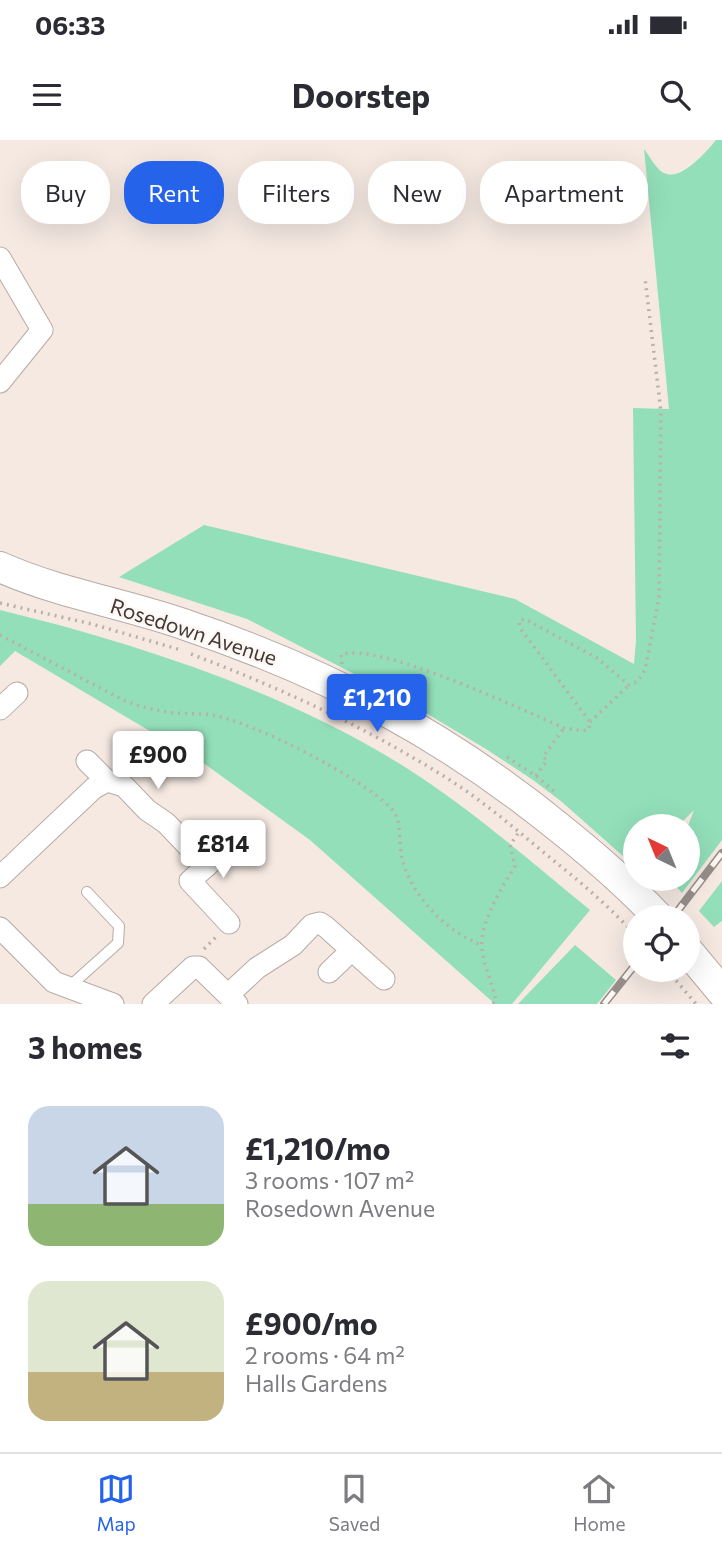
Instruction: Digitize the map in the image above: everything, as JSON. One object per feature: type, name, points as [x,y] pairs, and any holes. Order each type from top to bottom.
[{"type":"street","points":[[0,258],[42,330],[0,382]]},
{"type":"street","name":"Rosedown Avenue","points":[[0,567],[14,580],[191,626],[303,668],[366,699],[435,738],[496,779],[596,858],[634,905]]},
{"type":"street","points":[[0,709],[17,693]]},
{"type":"street","points":[[87,761],[100,785]]},
{"type":"street","points":[[0,877],[100,785],[124,786],[147,810],[166,822],[207,866]]},
{"type":"street","points":[[229,923],[190,881],[246,838]]},
{"type":"street","points":[[153,1004],[193,967],[199,967],[232,999],[257,968],[293,945],[312,925],[320,923],[384,979]]},
{"type":"street","points":[[0,928],[54,982],[113,1004]]},
{"type":"street","points":[[329,972],[352,950]]},
{"type":"street","points":[[700,975],[722,992]]},
{"type":"lane","points":[[69,987],[118,943],[119,926],[87,892]]},
{"type":"path","points":[[354,670],[341,664],[341,655],[349,652],[382,657],[434,673],[564,728],[583,732],[589,729],[590,722],[629,685],[638,681],[645,670],[659,597],[661,412],[645,278]]},
{"type":"path","points":[[0,603],[92,624],[183,650],[341,717],[404,751],[462,788],[575,878],[623,905]]},
{"type":"path","points":[[590,722],[520,628],[519,621],[525,619],[597,658],[629,685]]},
{"type":"path","points":[[0,635],[123,700],[143,708],[212,715],[228,720],[265,734],[357,782],[397,815],[406,871],[425,903],[471,941],[481,945]]},
{"type":"path","points":[[536,776],[547,760],[543,757],[564,728]]},
{"type":"path","points":[[498,751],[536,776],[558,795]]},
{"type":"path","points":[[493,1004],[496,1000],[494,989],[481,945],[489,913],[515,866],[510,845],[519,832]]},
{"type":"path","points":[[199,967],[201,952],[229,923]]},
{"type":"path","points":[[692,982],[696,1004]]},
{"type":"green space","points":[[716,140],[722,140],[722,840],[700,869],[700,814],[692,814],[694,810],[690,814],[623,814],[623,856],[533,780],[399,697],[247,619],[119,577],[204,525],[515,599],[634,664],[633,408],[669,409],[648,191],[648,161],[645,161],[644,149],[660,170],[667,174],[687,168]]},
{"type":"green space","points":[[0,610],[157,654],[311,715],[359,740],[429,783],[500,836],[590,910],[512,1004],[495,1004],[310,840],[202,762],[15,651],[0,666]]},
{"type":"green space","points":[[722,881],[722,921],[714,927],[700,910]]},
{"type":"green space","points":[[575,945],[616,980],[597,1004],[518,1004]]},
{"type":"railway","points":[[682,905],[722,853]]},
{"type":"railway","points":[[604,1004],[623,980]]}]
